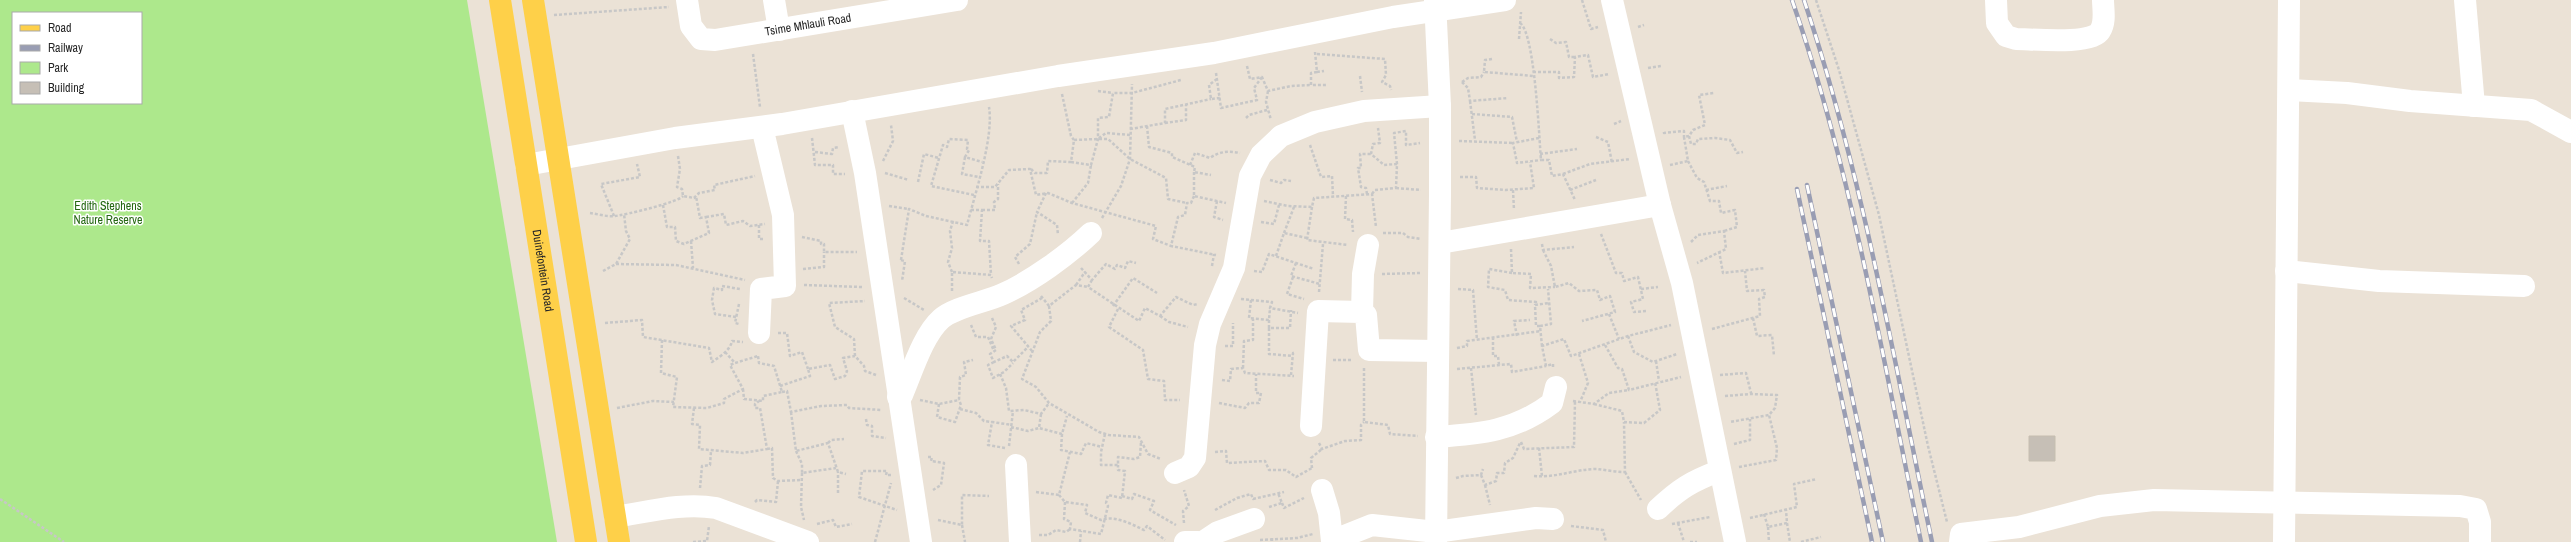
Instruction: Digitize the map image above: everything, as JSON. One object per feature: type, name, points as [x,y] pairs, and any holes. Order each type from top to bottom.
[{"type":"main road","name":"Duinefontein Road","points":[[500,0],[586,542]]},
{"type":"main road","points":[[535,8],[619,542]]},
{"type":"street","points":[[774,0],[779,30]]},
{"type":"street","name":"Tsime Mhlauli Road","points":[[687,3],[691,26],[701,39],[715,40],[952,0]]},
{"type":"street","points":[[1612,0],[1660,205],[1678,269],[1731,526]]},
{"type":"street","points":[[1996,0],[1997,23],[2006,36],[2016,39],[2082,40],[2097,35],[2100,31],[2103,24],[2103,0]]},
{"type":"street","points":[[2284,542],[2289,0]]},
{"type":"street","points":[[2465,0],[2474,106]]},
{"type":"street","points":[[526,165],[675,138],[762,127],[986,90],[1058,76],[1214,53],[1246,58],[1314,44],[1435,6],[1513,4]]},
{"type":"street","points":[[1435,6],[1440,106],[1440,277],[1438,361],[1430,437],[1436,478],[1436,537]]},
{"type":"street","points":[[2289,90],[2347,93],[2410,102],[2531,110],[2571,132]]},
{"type":"street","points":[[1175,473],[1193,463],[1196,452],[1205,344],[1210,324],[1223,296],[1235,262],[1250,176],[1259,158],[1290,132],[1322,120],[1384,109],[1440,106]]},
{"type":"street","points":[[852,111],[873,169],[881,287],[894,375],[907,442],[921,542]]},
{"type":"street","points":[[755,338],[750,289],[785,277],[783,215],[762,127]]},
{"type":"street","points":[[1440,243],[1660,205]]},
{"type":"street","points":[[1356,242],[1363,274],[1362,312],[1368,320],[1367,353],[1438,361]]},
{"type":"street","points":[[900,401],[931,329],[942,318],[964,308],[996,297],[1029,281],[1078,244]]},
{"type":"street","points":[[2286,271],[2379,281],[2524,286]]},
{"type":"street","points":[[1311,426],[1318,306],[1362,312]]},
{"type":"street","points":[[1430,437],[1480,434],[1515,426],[1546,408],[1562,396]]},
{"type":"street","points":[[1016,465],[1020,539]]},
{"type":"street","points":[[1658,509],[1676,492],[1692,481],[1719,471]]},
{"type":"street","points":[[1322,490],[1332,537],[1372,525],[1436,537],[1536,518],[1553,519]]},
{"type":"street","points":[[1960,538],[2019,527],[2073,512],[2130,502],[2285,503],[2460,506],[2476,509],[2480,522],[2480,542]]},
{"type":"street","points":[[615,517],[703,506],[806,536]]},
{"type":"street","points":[[1203,542],[1218,532],[1254,519]]},
{"type":"street","points":[[1185,542],[1198,542]]},
{"type":"path","points":[[1816,0],[1852,115],[1879,215],[1945,517],[1952,531],[1960,538]]},
{"type":"path","points":[[535,8],[687,3]]},
{"type":"path","points":[[1513,4],[1520,23],[1519,38]]},
{"type":"path","points":[[1520,23],[1524,26],[1530,45],[1541,160]]},
{"type":"path","points":[[751,35],[762,127]]},
{"type":"path","points":[[1550,39],[1556,43],[1566,42],[1569,57],[1588,55],[1593,77],[1615,73],[1614,68],[1628,66]]},
{"type":"path","points":[[1308,55],[1314,44]]},
{"type":"path","points":[[1314,44],[1317,72]]},
{"type":"path","points":[[1314,44],[1385,59],[1386,75],[1382,82],[1390,86],[1384,109],[1380,143],[1373,144],[1371,154]]},
{"type":"path","points":[[1214,53],[1221,108],[1257,100],[1254,88],[1262,78]]},
{"type":"path","points":[[1533,72],[1559,72],[1559,78],[1574,77],[1575,57]]},
{"type":"path","points":[[1246,58],[1255,66]]},
{"type":"path","points":[[1240,69],[1246,58]]},
{"type":"path","points":[[1246,58],[1250,79],[1262,78]]},
{"type":"path","points":[[1481,77],[1484,72],[1485,60],[1492,59]]},
{"type":"path","points":[[1078,244],[1106,212],[1121,186],[1130,159],[1132,66]]},
{"type":"path","points":[[1311,85],[1311,73],[1324,71]]},
{"type":"path","points":[[1484,72],[1534,76]]},
{"type":"path","points":[[1210,75],[1224,73]]},
{"type":"path","points":[[1058,76],[1071,136],[1074,140],[1071,162]]},
{"type":"path","points":[[1072,203],[1088,183],[1098,139],[1098,118],[1109,117],[1113,93],[1132,93],[1188,78]]},
{"type":"path","points":[[1262,78],[1268,91],[1266,102],[1267,110],[1290,132],[1312,148],[1321,177],[1332,176],[1332,196]]},
{"type":"path","points":[[1211,99],[1209,85],[1217,79]]},
{"type":"path","points":[[1462,82],[1468,88],[1475,140]]},
{"type":"path","points":[[1268,91],[1291,86],[1326,85]]},
{"type":"path","points":[[901,260],[909,209],[926,216],[967,225],[979,177],[990,117],[986,90]]},
{"type":"path","points":[[1672,248],[1688,244],[1698,235],[1724,231],[1737,227],[1735,210],[1721,212],[1719,201],[1710,201],[1704,182],[1697,178],[1688,161],[1684,137],[1689,136],[1693,130],[1705,125],[1699,95],[1714,93]]},
{"type":"path","points":[[1165,123],[1165,109],[1220,98]]},
{"type":"path","points":[[1470,100],[1508,98]]},
{"type":"path","points":[[873,169],[893,141],[890,105]]},
{"type":"path","points":[[1130,128],[1186,120],[1186,105]]},
{"type":"path","points":[[1246,118],[1249,114],[1267,110]]},
{"type":"path","points":[[1472,114],[1512,117],[1517,142]]},
{"type":"path","points":[[1074,140],[1108,139],[1130,159],[1166,178],[1168,199],[1191,203],[1194,196],[1194,167],[1172,157],[1172,153],[1149,147],[1147,126]]},
{"type":"path","points":[[811,133],[816,154],[815,165],[833,166],[833,174],[873,169],[909,180]]},
{"type":"path","points":[[1098,139],[1106,133],[1130,135]]},
{"type":"path","points":[[1689,136],[1691,144],[1696,144],[1698,139],[1715,138],[1730,140],[1737,153],[1743,152]]},
{"type":"path","points":[[1596,137],[1608,142],[1612,163]]},
{"type":"path","points":[[675,138],[680,169],[677,187],[682,189],[684,196]]},
{"type":"path","points":[[1539,138],[1513,143],[1517,164],[1549,160],[1552,176],[1563,174],[1590,164],[1688,161]]},
{"type":"path","points":[[974,195],[931,186],[943,146],[947,146],[949,139],[968,140],[969,150],[965,157],[962,174],[979,177]]},
{"type":"path","points":[[614,216],[601,184],[640,177],[634,145]]},
{"type":"path","points":[[1540,154],[1577,149]]},
{"type":"path","points":[[1190,165],[1194,153],[1210,158],[1217,153],[1229,151],[1259,158]]},
{"type":"path","points":[[918,182],[924,154],[939,158]]},
{"type":"path","points":[[1307,238],[1314,198],[1372,194],[1375,190],[1396,188],[1397,164],[1384,165],[1371,154],[1360,154],[1361,168],[1358,168],[1361,187],[1366,188],[1367,194]]},
{"type":"path","points":[[965,157],[982,162]]},
{"type":"path","points":[[976,187],[995,187],[1009,170],[1030,169],[1036,173],[1047,173],[1048,161],[1091,165]]},
{"type":"path","points":[[1440,194],[1451,195],[1452,176],[1476,178],[1477,188],[1506,190],[1534,188],[1530,162]]},
{"type":"path","points":[[1030,169],[1036,195],[1046,193],[1072,203],[1156,226],[1153,239],[1171,246],[1235,262],[1262,272],[1269,254],[1314,269]]},
{"type":"path","points":[[590,213],[614,216],[624,214],[663,205],[681,199],[684,196],[696,196],[699,193],[715,190],[714,185],[773,172]]},
{"type":"path","points":[[1194,172],[1211,174]]},
{"type":"path","points":[[1563,174],[1570,190],[1599,229],[1616,274],[1622,273],[1624,282],[1638,278],[1643,299],[1631,302],[1634,312],[1646,311]]},
{"type":"path","points":[[1570,190],[1596,180]]},
{"type":"path","points":[[971,210],[995,210],[994,202],[998,199],[998,184]]},
{"type":"path","points":[[1706,190],[1727,186]]},
{"type":"path","points":[[1020,539],[1048,535],[1056,530],[1066,532],[1070,529],[1101,534],[1108,506],[1106,503],[1108,495],[1122,498],[1122,496],[1132,498],[1134,494],[1154,501],[1150,510],[1176,525],[1184,526],[1182,511],[1189,506],[1183,486],[1165,459],[1148,454],[1138,437],[1105,434],[1067,416],[1049,403],[1036,386],[1022,379],[1040,332],[1051,321],[1049,306],[1029,281],[1015,257],[1030,244],[1037,212],[1046,193]]},
{"type":"path","points":[[1372,194],[1377,233],[1403,233],[1408,237],[1440,243]]},
{"type":"path","points":[[696,196],[700,218],[724,214],[726,225],[743,221],[750,226],[766,224],[773,218],[783,215]]},
{"type":"path","points":[[1194,196],[1245,207],[1279,204],[1294,207],[1312,207]]},
{"type":"path","points":[[1346,196],[1345,219],[1352,220],[1356,242]]},
{"type":"path","points":[[1171,246],[1178,217],[1185,215],[1187,203]]},
{"type":"path","points":[[1245,207],[1274,224],[1279,204]]},
{"type":"path","points":[[663,205],[667,227],[675,227],[676,241],[684,244],[709,233],[706,217]]},
{"type":"path","points":[[1276,256],[1294,207]]},
{"type":"path","points":[[982,210],[980,240],[989,241],[990,275]]},
{"type":"path","points":[[1037,212],[1057,225],[1057,235],[1071,236],[1078,244],[1085,272],[1092,280]]},
{"type":"path","points":[[616,264],[630,239],[626,231],[624,214]]},
{"type":"path","points":[[952,221],[950,231],[952,248],[948,262],[952,272]]},
{"type":"path","points":[[1678,269],[1691,266],[1719,251],[1726,249],[1724,231]]},
{"type":"path","points":[[1284,233],[1307,238],[1307,240],[1323,244],[1356,242]]},
{"type":"path","points":[[1348,238],[1356,242]]},
{"type":"path","points":[[691,240],[693,268]]},
{"type":"path","points":[[1318,306],[1323,244]]},
{"type":"path","points":[[1543,250],[1551,266],[1555,287],[1569,283],[1579,291],[1597,290],[1600,300],[1610,296],[1615,312],[1582,321]]},
{"type":"path","points":[[1719,251],[1723,273],[1765,268]]},
{"type":"path","points":[[785,277],[824,267],[824,252]]},
{"type":"path","points":[[1088,286],[1106,264],[1115,269],[1116,265],[1125,268],[1128,261],[1136,263]]},
{"type":"path","points":[[1296,263],[1287,294],[1318,306]]},
{"type":"path","points":[[603,271],[616,264],[659,264],[693,268],[743,279],[750,289]]},
{"type":"path","points":[[1512,273],[1489,269],[1488,288],[1504,290],[1508,300],[1536,302],[1536,326],[1551,324],[1548,289]]},
{"type":"path","points":[[1594,404],[1609,393],[1629,390],[1659,381],[1695,350],[1709,335],[1709,330],[1760,316],[1759,299],[1765,297],[1764,290],[1747,290],[1745,270]]},
{"type":"path","points":[[1049,306],[1076,285],[1085,272]]},
{"type":"path","points":[[1363,274],[1405,274],[1440,277],[1457,289],[1473,290],[1477,340]]},
{"type":"path","points":[[785,277],[847,288],[881,287]]},
{"type":"path","points":[[1293,277],[1320,284]]},
{"type":"path","points":[[1113,306],[1133,278],[1157,293]]},
{"type":"path","points":[[1076,285],[1088,286],[1113,306],[1139,321],[1145,308],[1169,322],[1189,328],[1192,318],[1210,324]]},
{"type":"path","points":[[736,317],[715,314],[712,300],[714,288],[722,290],[722,286],[750,289]]},
{"type":"path","points":[[1641,289],[1658,287]]},
{"type":"path","points":[[1223,296],[1272,302],[1269,320],[1268,354],[1293,356]]},
{"type":"path","points":[[994,362],[990,354],[996,350],[991,339],[996,327],[991,315],[995,306],[996,297]]},
{"type":"path","points":[[1160,316],[1176,297],[1193,304],[1202,304]]},
{"type":"path","points":[[1032,351],[1011,326],[1025,320],[1021,310],[1042,298]]},
{"type":"path","points":[[1251,300],[1249,318],[1269,320]]},
{"type":"path","points":[[1535,305],[1549,303]]},
{"type":"path","points":[[1270,308],[1291,310],[1299,314],[1318,306]]},
{"type":"path","points":[[964,308],[976,337],[988,337],[994,351]]},
{"type":"path","points":[[1118,309],[1109,327],[1143,350],[1148,379],[1164,381],[1165,400],[1190,400],[1191,397],[1230,380],[1231,369],[1243,368]]},
{"type":"path","points":[[1269,328],[1290,328],[1291,310]]},
{"type":"path","points":[[1609,314],[1619,339]]},
{"type":"path","points":[[1253,318],[1253,340],[1244,340],[1243,368],[1245,373],[1307,376],[1314,364],[1359,360],[1367,353]]},
{"type":"path","points":[[1753,318],[1757,336],[1772,335],[1774,356]]},
{"type":"path","points":[[605,323],[642,320],[643,337],[709,348],[712,362],[731,346],[732,341],[787,333],[790,356],[802,352],[810,376],[780,386]]},
{"type":"path","points":[[1517,336],[1514,321],[1530,320]]},
{"type":"path","points":[[1540,326],[1546,366]]},
{"type":"path","points":[[1438,361],[1467,346],[1468,342],[1493,337],[1517,336],[1541,331]]},
{"type":"path","points":[[1628,336],[1634,352],[1653,362],[1695,350]]},
{"type":"path","points":[[1542,346],[1564,339],[1571,356],[1628,336],[1695,350],[1717,376],[1746,373],[1751,394]]},
{"type":"path","points":[[1493,337],[1493,356],[1498,356],[1499,365]]},
{"type":"path","points":[[755,338],[759,363],[774,366],[782,392]]},
{"type":"path","points":[[662,340],[661,373],[677,377],[673,408],[707,408],[724,403],[724,399],[743,389]]},
{"type":"path","points":[[1605,344],[1618,368],[1622,369],[1629,390]]},
{"type":"path","points":[[1013,362],[1006,356],[988,366],[993,378],[1000,374],[1013,362],[1028,347]]},
{"type":"path","points":[[725,352],[735,363]]},
{"type":"path","points":[[1282,503],[1284,508],[1322,490],[1312,468],[1311,458],[1322,449],[1345,441],[1361,440],[1360,425],[1364,422],[1367,353]]},
{"type":"path","points":[[1579,354],[1588,384],[1580,402]]},
{"type":"path","points":[[758,356],[730,365],[743,389],[744,399],[759,401]]},
{"type":"path","points":[[808,369],[830,365],[835,379],[845,376],[847,371],[843,358],[855,356],[864,366],[865,371],[873,375],[894,375]]},
{"type":"path","points":[[939,404],[938,417],[955,422],[962,405],[959,400],[960,377],[966,374],[964,362],[973,360]]},
{"type":"path","points":[[1438,361],[1471,368],[1511,364],[1512,372],[1553,364],[1574,447],[1524,449],[1521,440],[1513,458],[1505,463],[1504,473],[1497,473],[1496,481],[1485,485],[1481,475],[1483,469]]},
{"type":"path","points":[[1656,361],[1659,381]]},
{"type":"path","points":[[1471,368],[1476,424],[1480,434]]},
{"type":"path","points":[[1000,374],[1006,388],[1009,411],[1024,410],[1041,414]]},
{"type":"path","points":[[1201,393],[1230,406],[1245,408],[1249,403],[1259,403],[1260,393],[1256,393],[1256,374]]},
{"type":"path","points":[[1624,422],[1644,423],[1660,410],[1655,382]]},
{"type":"path","points":[[767,449],[760,408],[755,408],[755,404],[759,401],[763,401],[764,396],[787,391],[796,451],[802,464],[800,507],[806,536],[833,520],[836,527],[852,524]]},
{"type":"path","points":[[1704,397],[1751,394],[1777,395],[1776,408],[1768,415],[1710,426]]},
{"type":"path","points":[[1562,396],[1580,402],[1622,411],[1624,422],[1625,472],[1644,505],[1658,509],[1664,526],[1678,523],[1731,526],[1764,514],[1797,507],[1794,484],[1817,479]]},
{"type":"path","points":[[791,412],[821,406],[847,405],[849,408],[900,401],[939,404],[959,400]]},
{"type":"path","points":[[598,411],[640,405],[653,401],[674,402]]},
{"type":"path","points":[[866,419],[867,425],[872,426],[872,436],[893,439],[900,401]]},
{"type":"path","points":[[1039,428],[1041,414],[1049,403]]},
{"type":"path","points":[[694,408],[692,424],[700,425],[699,448],[711,451],[743,453],[772,448],[773,478],[778,481],[802,480]]},
{"type":"path","points":[[960,409],[976,413],[984,421],[1012,426],[1028,431],[1039,428],[1062,434]]},
{"type":"path","points":[[992,422],[988,445],[1009,448],[1013,411]]},
{"type":"path","points":[[1719,471],[1776,460],[1776,448],[1768,415]]},
{"type":"path","points":[[1067,416],[1062,434],[1061,450],[1081,454],[1086,443],[1102,446]]},
{"type":"path","points":[[1715,449],[1750,440],[1750,419]]},
{"type":"path","points":[[1364,422],[1388,425],[1390,434],[1430,437]]},
{"type":"path","points":[[1311,426],[1322,449]]},
{"type":"path","points":[[1105,434],[1102,446],[1101,465],[1118,465]]},
{"type":"path","points":[[796,451],[828,443],[831,440],[844,439]]},
{"type":"path","points":[[1122,496],[1125,471],[1118,470],[1118,457],[1134,459],[1140,457],[1141,441]]},
{"type":"path","points":[[828,443],[838,472],[838,493]]},
{"type":"path","points":[[1539,448],[1542,476]]},
{"type":"path","points":[[693,542],[707,541],[710,522],[703,506],[702,466],[710,465],[711,451]]},
{"type":"path","points":[[1059,495],[1070,452]]},
{"type":"path","points":[[1196,452],[1226,452],[1227,463],[1265,461],[1269,470],[1286,470],[1296,477],[1312,468]]},
{"type":"path","points":[[802,473],[836,468]]},
{"type":"path","points":[[875,542],[890,484],[892,469]]},
{"type":"path","points":[[1534,476],[1553,477],[1575,471],[1597,470],[1625,472]]},
{"type":"path","points":[[838,472],[846,474]]},
{"type":"path","points":[[1436,478],[1457,478],[1463,476],[1481,475]]},
{"type":"path","points":[[738,517],[757,500],[776,502],[778,481]]},
{"type":"path","points":[[1017,492],[1059,495],[1065,502],[1087,505],[1085,513],[1101,520],[1122,520],[1144,530],[1147,526],[1168,542]]},
{"type":"path","points":[[0,499],[64,542]]},
{"type":"path","points":[[1065,502],[1064,519],[1071,522],[1070,529]]},
{"type":"path","points":[[1786,510],[1790,542]]},
{"type":"path","points":[[1764,514],[1768,527],[1769,542]]},
{"type":"path","points":[[1254,519],[1260,541],[1272,538],[1332,537]]},
{"type":"path","points":[[1553,519],[1574,527],[1603,530],[1606,542]]},
{"type":"path","points":[[1678,523],[1684,542]]},
{"type":"path","points":[[1768,527],[1787,523]]},
{"type":"path","points":[[962,525],[965,542]]},
{"type":"path","points":[[1080,542],[1081,531]]},
{"type":"path","points":[[1801,542],[1821,537]]},
{"type":"path","points":[[1690,542],[1697,542]]},
{"type":"green space","name":"Edith Stephens Nature Reserve","points":[[0,0],[467,0],[557,542],[0,542]]},
{"type":"building","points":[[2029,436],[2055,436],[2055,461],[2029,461]]},
{"type":"railway","points":[[1792,0],[1833,133],[1850,201],[1880,337],[1921,542]]},
{"type":"railway","points":[[1804,0],[1844,133],[1876,269],[1932,542]]},
{"type":"railway","points":[[1807,185],[1883,542]]},
{"type":"railway","points":[[1797,189],[1872,542]]}]
